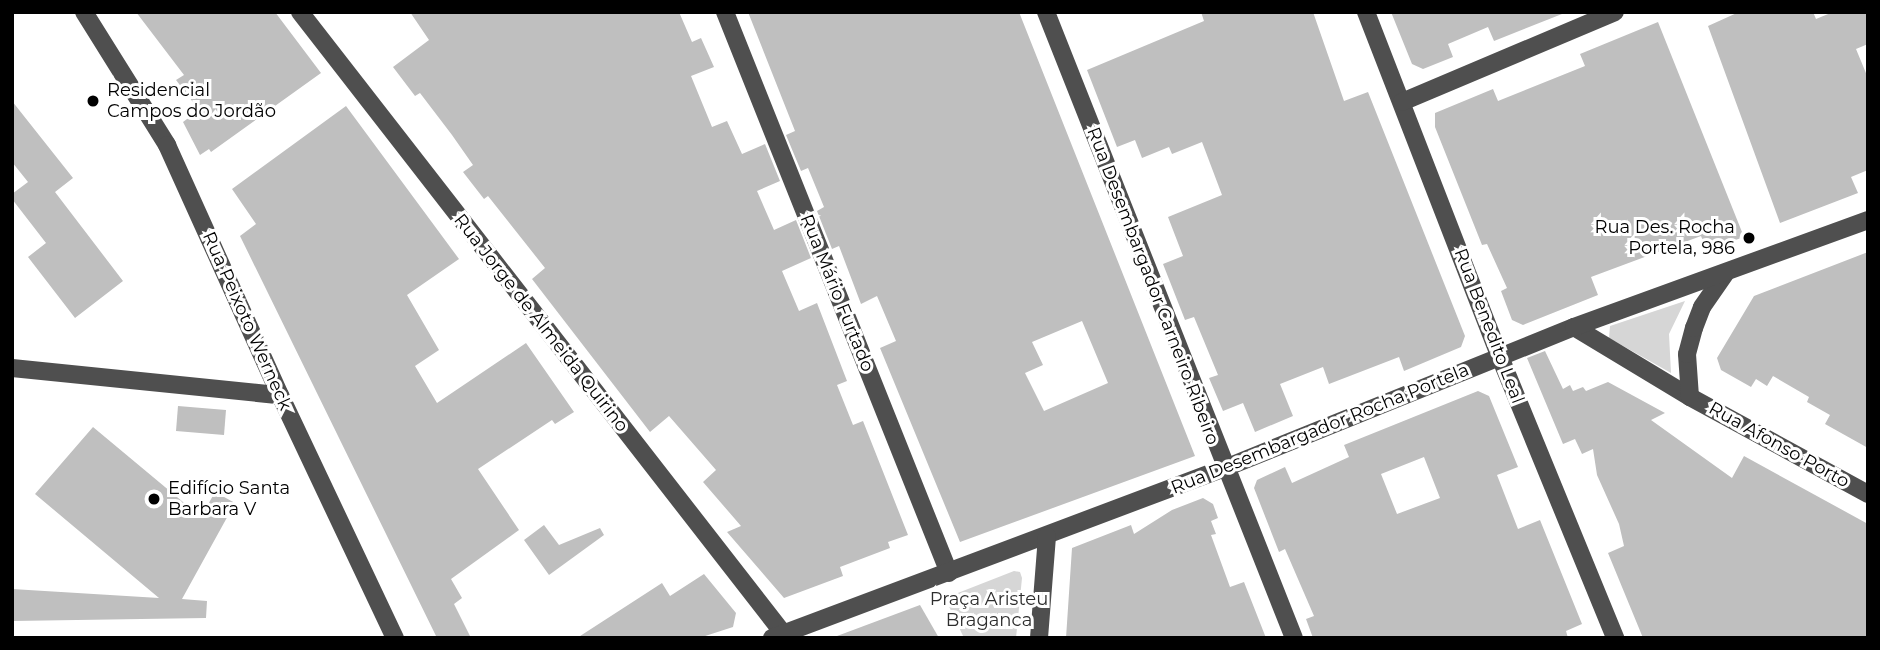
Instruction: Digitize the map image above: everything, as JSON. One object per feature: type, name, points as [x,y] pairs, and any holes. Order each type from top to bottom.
[{"type":"street","name":"Rua Peixoto Werneck","points":[[85,12],[167,145],[280,395],[395,638]]},
{"type":"street","name":"Rua Jorge de Almeida Quirino","points":[[300,12],[777,636]]},
{"type":"street","name":"Rua Mário Furtado","points":[[725,12],[949,573]]},
{"type":"street","name":"Rua Desembargador Carneiro Ribeiro","points":[[1046,12],[1294,638]]},
{"type":"street","name":"Rua Benedito Leal","points":[[1366,12],[1500,357],[1615,638]]},
{"type":"street","points":[[1402,102],[1615,12]]},
{"type":"street","name":"Rua Desembargador Rocha Portela","points":[[777,636],[1225,468],[1574,327],[1868,220]]},
{"type":"street","name":"Rua Afonso Porto","points":[[1690,397],[1687,355],[1694,328],[1702,307],[1725,274]]},
{"type":"street","name":"Rua Afonso Porto","points":[[1574,327],[1690,397],[1868,494]]},
{"type":"street","points":[[12,368],[280,395]]},
{"type":"street","points":[[1039,638],[1047,536]]},
{"type":"green space","points":[[1685,301],[1669,334],[1671,373],[1609,338],[1610,326]]},
{"type":"green space","name":"Praça Aristeu Braganca","points":[[1014,571],[1020,572],[1022,578],[1016,638],[964,638],[945,598]]},
{"type":"building","points":[[136,12],[275,12],[321,73],[211,152],[209,149],[200,155],[183,122],[199,110],[176,80],[184,75]]},
{"type":"building","points":[[410,12],[679,12],[692,42],[701,38],[714,67],[691,76],[712,127],[727,121],[742,154],[765,144],[780,181],[757,191],[774,230],[796,220],[811,258],[782,271],[799,311],[817,303],[847,381],[837,385],[853,425],[863,421],[908,535],[888,542],[890,548],[840,567],[843,576],[784,598],[727,532],[741,526],[703,482],[716,470],[669,416],[650,432],[532,279],[545,268],[488,196],[484,199],[463,172],[473,165],[452,135],[420,93],[415,96],[393,67],[429,40]]},
{"type":"building","points":[[748,12],[1019,12],[1195,456],[960,542],[880,348],[896,341],[877,296],[861,304],[839,246],[832,249],[817,211],[824,207],[808,168],[801,171],[786,135],[795,131]],"holes":[[[1082,321],[1108,383],[1044,411],[1025,373],[1043,365],[1032,342]]]},
{"type":"building","points":[[1201,12],[1313,12],[1344,101],[1368,92],[1465,336],[1461,347],[1404,371],[1399,357],[1329,384],[1323,367],[1280,384],[1293,416],[1255,432],[1243,403],[1223,411],[1209,378],[1218,375],[1194,317],[1185,320],[1163,264],[1183,256],[1168,217],[1222,195],[1202,142],[1172,154],[1169,147],[1142,158],[1135,140],[1117,147],[1087,70],[1204,21]]},
{"type":"building","points":[[1391,12],[1562,14],[1494,41],[1488,27],[1448,44],[1453,57],[1423,69],[1412,64]]},
{"type":"building","points":[[1739,12],[1813,12],[1816,19],[1833,12],[1868,12],[1868,44],[1856,49],[1868,78],[1868,170],[1851,177],[1858,193],[1780,223],[1708,26]]},
{"type":"building","points":[[1658,22],[1744,237],[1707,250],[1701,236],[1591,277],[1598,295],[1523,325],[1512,320],[1501,291],[1507,288],[1487,244],[1482,245],[1435,127],[1435,113],[1493,89],[1498,101],[1585,66],[1580,54]]},
{"type":"building","points":[[12,101],[73,178],[55,192],[123,281],[75,318],[28,257],[46,243],[12,199],[12,194],[28,182],[12,162]]},
{"type":"building","points":[[346,106],[459,259],[407,295],[439,350],[415,366],[437,403],[526,343],[574,412],[555,424],[552,420],[478,469],[519,530],[451,579],[462,598],[454,604],[471,638],[437,638],[240,236],[256,224],[232,189]]},
{"type":"building","points":[[1868,252],[1868,448],[1825,424],[1830,415],[1807,402],[1809,397],[1773,376],[1767,386],[1756,379],[1751,387],[1721,370],[1717,358],[1754,296]]},
{"type":"building","points":[[1545,351],[1563,389],[1570,385],[1573,391],[1583,387],[1586,391],[1608,382],[1665,413],[1651,420],[1732,478],[1744,456],[1868,524],[1868,638],[1643,638],[1608,553],[1624,546],[1619,524],[1597,475],[1593,449],[1582,454],[1575,439],[1563,444],[1527,358]]},
{"type":"building","points":[[1478,391],[1489,396],[1518,467],[1497,475],[1518,529],[1540,520],[1582,624],[1566,631],[1568,638],[1313,638],[1306,619],[1314,616],[1285,549],[1279,552],[1254,488],[1257,480],[1285,467],[1292,483],[1349,457],[1344,445]],"holes":[[[1424,457],[1440,498],[1397,514],[1381,474]]]},
{"type":"building","points":[[178,406],[226,410],[224,435],[176,431]]},
{"type":"building","points":[[93,427],[201,517],[215,492],[235,503],[182,599],[207,601],[206,618],[12,621],[12,589],[159,598],[35,494]]},
{"type":"building","points":[[1203,498],[1213,504],[1218,518],[1211,521],[1216,534],[1211,535],[1230,587],[1244,582],[1266,638],[1066,638],[1072,548],[1131,525],[1134,534],[1172,510]]},
{"type":"building","points":[[544,525],[559,545],[600,528],[604,535],[549,575],[524,540]]},
{"type":"building","points":[[704,574],[736,613],[733,627],[699,638],[577,638],[662,583],[670,596]]},
{"type":"building","points":[[920,605],[939,638],[837,638],[837,636]]},
{"type":"place","name":"Residencial Campos do Jordão","points":[[93,101]]},
{"type":"place","name":"Rua Des. Rocha Portela, 986","points":[[1749,238]]},
{"type":"place","name":"Edifício Santa Barbara V","points":[[154,499]]}]
